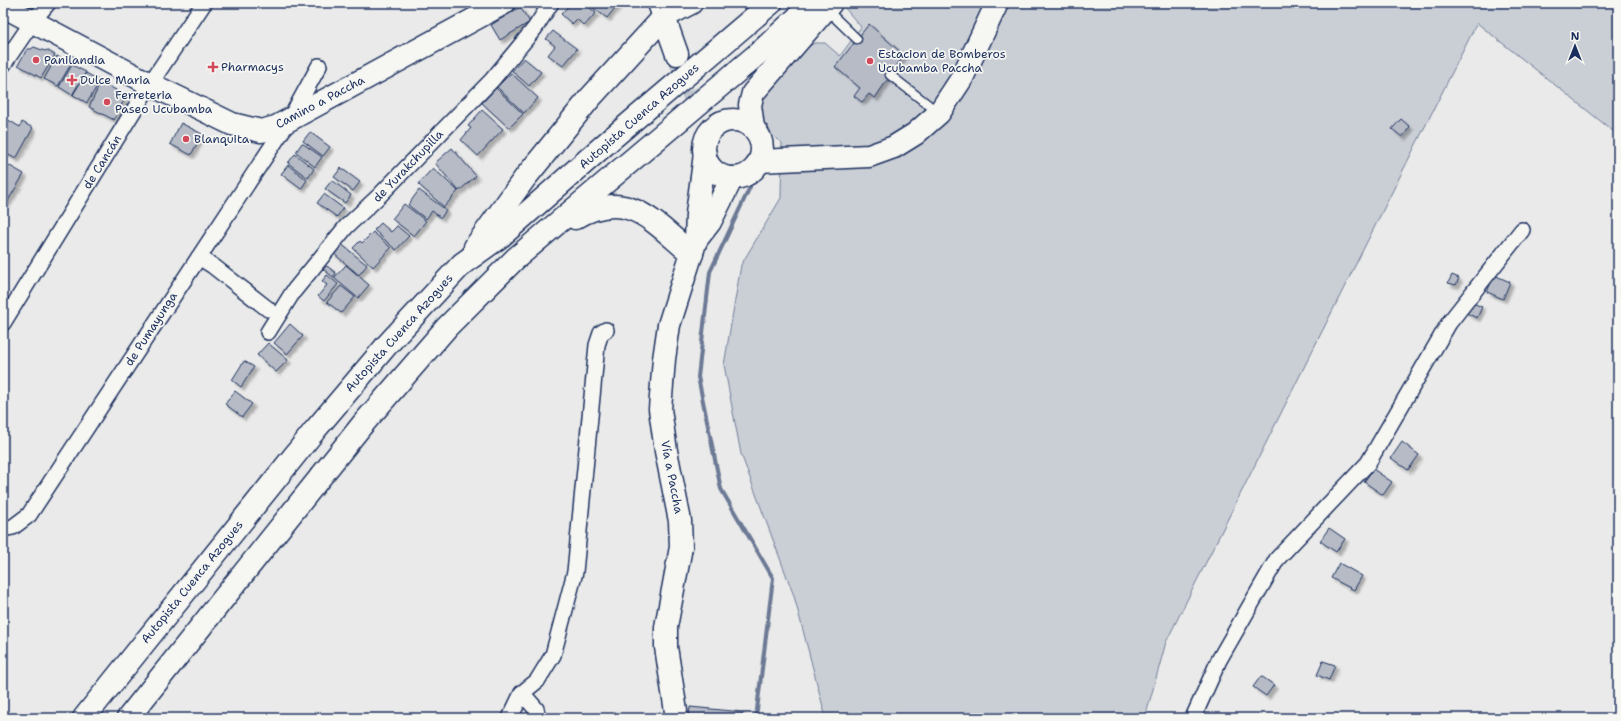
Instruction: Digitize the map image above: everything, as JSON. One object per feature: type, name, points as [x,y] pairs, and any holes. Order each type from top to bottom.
[{"type":"main road","name":"Camino a Paccha","points":[[3,6],[150,84],[232,124],[261,130],[276,127],[504,3]]},
{"type":"main road","points":[[462,264],[550,146],[661,10],[691,3]]},
{"type":"main road","name":"Autopista Cuenca Azogues","points":[[84,718],[319,424],[383,350],[462,264],[501,236],[610,140],[771,3]]},
{"type":"main road","points":[[759,161],[869,156],[894,147],[915,134],[939,113],[962,78],[997,3]]},
{"type":"main road","points":[[752,128],[750,105],[753,93],[823,5]]},
{"type":"main road","points":[[128,718],[387,394],[447,327],[505,269],[534,244],[760,52],[823,5]]},
{"type":"main road","points":[[661,10],[678,54]]},
{"type":"main road","points":[[736,120],[745,122],[752,128],[762,143],[762,152],[755,168],[741,177],[732,178],[723,176],[715,171],[708,163],[705,154],[704,146],[707,137],[706,122],[719,124],[736,120]]},
{"type":"main road","name":"Vía a Paccha","points":[[677,718],[666,647],[666,627],[681,547],[680,521],[666,451],[660,409],[664,359],[669,325],[694,247],[705,154]]},
{"type":"main road","name":"Vía a Paccha","points":[[694,247],[710,222],[732,178]]},
{"type":"main road","points":[[534,244],[590,210],[602,206],[625,206],[646,215],[694,247]]},
{"type":"street","points":[[3,65],[33,21],[48,3]]},
{"type":"street","name":"de Cancán","points":[[3,323],[150,84],[204,3]]},
{"type":"street","name":"de Yurakchupilla","points":[[268,332],[293,292],[346,227],[379,196],[492,80],[535,28],[551,3]]},
{"type":"street","name":"de Pumayunga","points":[[3,529],[13,527],[30,515],[290,119],[318,66]]},
{"type":"street","points":[[1193,718],[1219,660],[1277,559],[1368,463],[1450,323],[1522,230]]},
{"type":"street","points":[[199,257],[214,266],[268,309]]},
{"type":"street","points":[[510,718],[522,693],[537,681],[553,655],[575,572],[597,345],[601,333],[606,330]]},
{"type":"street","points":[[522,693],[536,709],[538,718]]},
{"type":"lane","points":[[823,5],[857,39]]},
{"type":"lane","points":[[890,75],[939,113]]},
{"type":"shaded area","points":[[847,3],[1618,3],[1618,135],[1477,23],[1166,642],[1145,718],[826,718],[794,596],[741,454],[724,365],[741,265],[781,198],[782,143],[764,126],[759,102],[785,70],[814,43],[825,43],[840,56],[861,27],[844,7]]},
{"type":"building","points":[[571,3],[584,3],[596,13],[584,26],[577,19],[572,24],[561,14]]},
{"type":"building","points":[[587,3],[619,3],[607,18]]},
{"type":"building","points":[[520,7],[530,22],[500,40],[491,25]]},
{"type":"building","name":"Estacion de Bomberos Ucubamba Paccha","points":[[869,24],[904,55],[875,98],[869,94],[862,102],[854,96],[860,88],[835,67]]},
{"type":"building","points":[[553,31],[577,49],[563,66],[548,55],[555,46],[546,39]]},
{"type":"building","name":"Panilandia","points":[[34,47],[45,51],[47,50],[55,55],[41,78],[18,65],[27,49]]},
{"type":"building","points":[[57,56],[71,64],[58,86],[44,79]]},
{"type":"building","points":[[524,58],[541,72],[529,86],[512,71]]},
{"type":"building","name":"Dulce Maria","points":[[72,65],[86,72],[72,95],[59,87]]},
{"type":"building","points":[[86,73],[100,81],[87,103],[73,95]]},
{"type":"building","points":[[511,73],[538,98],[524,113],[497,87]]},
{"type":"building","name":"Ferreteria Paseo Ucubamba","points":[[101,82],[116,90],[115,93],[125,98],[114,120],[89,107]]},
{"type":"building","points":[[496,88],[523,114],[509,128],[482,103]]},
{"type":"building","points":[[482,110],[503,129],[478,156],[461,140],[471,128],[468,126]]},
{"type":"building","points":[[3,117],[20,127],[22,122],[33,128],[16,159],[3,152]]},
{"type":"building","points":[[1401,119],[1410,127],[1402,137],[1392,129]]},
{"type":"building","name":"Blanquita","points":[[181,123],[202,134],[191,155],[170,144]]},
{"type":"building","points":[[310,132],[330,147],[323,156],[303,141]]},
{"type":"building","points":[[302,143],[322,157],[315,167],[296,152]]},
{"type":"building","points":[[452,148],[476,176],[459,191],[435,163]]},
{"type":"building","points":[[295,154],[314,169],[308,178],[288,163]]},
{"type":"building","points":[[3,162],[24,174],[6,204],[3,201]]},
{"type":"building","points":[[288,165],[307,180],[301,189],[281,174]]},
{"type":"building","points":[[341,168],[360,182],[353,191],[334,177]]},
{"type":"building","points":[[433,168],[458,191],[444,207],[418,184]]},
{"type":"building","points":[[332,180],[351,195],[345,203],[325,189]]},
{"type":"building","points":[[419,190],[446,210],[441,218],[432,211],[426,219],[408,205]]},
{"type":"building","points":[[324,194],[343,208],[337,217],[317,203]]},
{"type":"building","points":[[404,204],[426,221],[414,236],[392,219]]},
{"type":"building","points":[[381,223],[391,232],[397,226],[409,236],[396,250],[374,230]]},
{"type":"building","points":[[373,232],[391,248],[373,267],[353,248],[360,241],[362,243]]},
{"type":"building","points":[[340,243],[367,265],[359,275],[333,253]]},
{"type":"building","points":[[346,265],[369,285],[358,298],[334,278]]},
{"type":"building","points":[[327,266],[336,273],[333,277],[323,269]]},
{"type":"building","points":[[327,275],[338,284],[324,301],[318,296],[327,285],[322,281]]},
{"type":"building","points":[[1452,275],[1459,278],[1456,285],[1448,283]]},
{"type":"building","points":[[1494,275],[1510,282],[1503,299],[1487,292]]},
{"type":"building","points":[[341,286],[355,297],[341,313],[327,302]]},
{"type":"building","points":[[1471,302],[1482,307],[1477,318],[1466,313]]},
{"type":"building","points":[[290,324],[303,336],[287,354],[274,343]]},
{"type":"building","points":[[268,343],[288,360],[276,372],[257,355]]},
{"type":"building","points":[[244,361],[254,367],[241,387],[232,380]]},
{"type":"building","points":[[235,391],[252,404],[242,417],[225,404]]},
{"type":"building","points":[[1402,442],[1419,455],[1408,470],[1391,458]]},
{"type":"building","points":[[1373,469],[1392,482],[1383,495],[1364,482]]},
{"type":"building","points":[[1329,528],[1345,539],[1336,552],[1320,541]]},
{"type":"building","points":[[1339,563],[1362,576],[1354,590],[1331,578]]},
{"type":"building","points":[[1323,661],[1335,665],[1329,680],[1317,675]]},
{"type":"building","points":[[1261,676],[1274,685],[1266,696],[1253,687]]},
{"type":"building","points":[[690,707],[743,712],[742,718],[689,718]]},
{"type":"waterway","points":[[750,187],[710,272],[698,377],[721,489],[773,578],[756,718]]},
{"type":"tunnel","points":[[679,59],[701,115]]},
{"type":"place","name":"Panilandia","points":[[36,60]]},
{"type":"place","name":"Estacion de Bomberos Ucubamba Paccha","points":[[870,61]]},
{"type":"place","name":"Pharmacys","points":[[213,67]]},
{"type":"place","name":"Dulce Maria","points":[[72,80]]},
{"type":"place","name":"Ferreteria Paseo Ucubamba","points":[[107,102]]},
{"type":"place","name":"Blanquita","points":[[186,139]]}]
